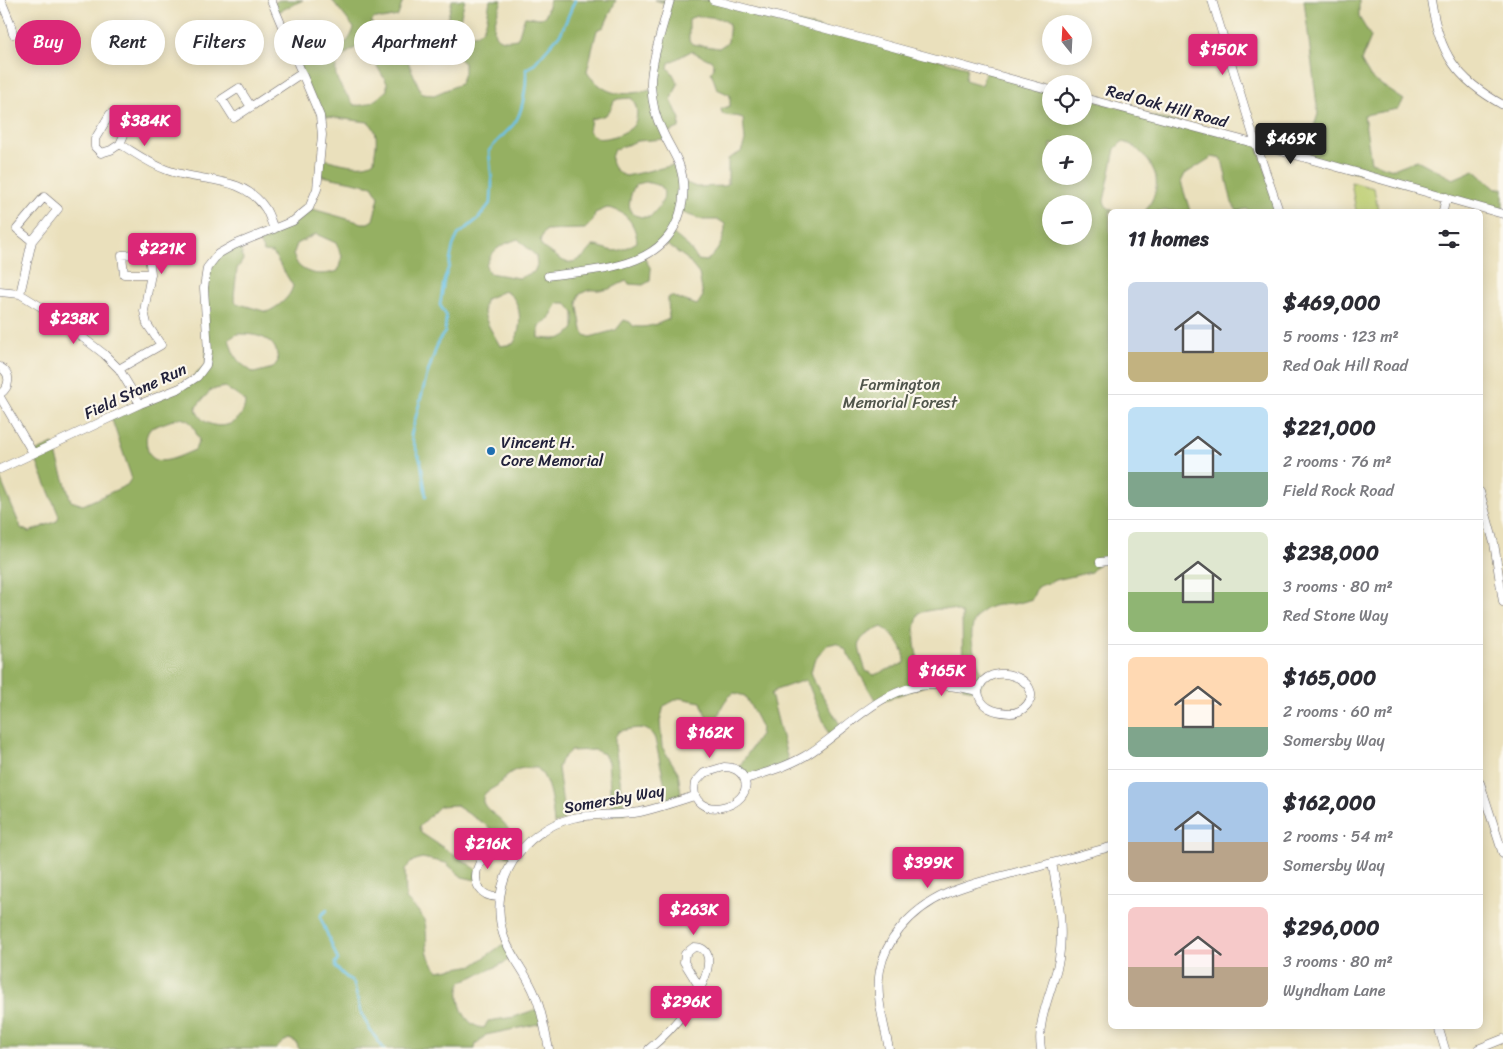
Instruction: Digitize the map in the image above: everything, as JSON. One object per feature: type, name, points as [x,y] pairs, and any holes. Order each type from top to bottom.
[{"type":"street","points":[[1,0],[13,34]]},
{"type":"street","name":"Field Stone Run","points":[[0,469],[140,404],[180,388],[197,377],[206,365],[208,352],[204,288],[208,268],[218,254],[234,245],[293,221],[309,208],[317,189],[322,135],[320,116],[270,0]]},
{"type":"street","points":[[548,276],[614,267],[635,261],[653,251],[663,242],[678,222],[683,201],[684,182],[679,164],[660,128],[651,84],[670,0]]},
{"type":"street","points":[[713,0],[1042,88]]},
{"type":"street","points":[[1212,0],[1278,209]]},
{"type":"street","points":[[1431,0],[1433,14],[1445,51],[1460,74],[1481,93],[1503,105]]},
{"type":"street","points":[[251,107],[302,73]]},
{"type":"street","name":"Red Oak Hill Road","points":[[1092,100],[1257,144],[1503,214]]},
{"type":"street","points":[[110,114],[118,114],[125,120],[127,130],[120,144],[111,150],[100,153],[95,147],[96,139],[110,114]]},
{"type":"street","points":[[120,144],[141,158],[167,170],[193,177],[226,181],[242,187],[266,208],[274,229]]},
{"type":"street","points":[[20,294],[32,241],[58,209],[44,197],[17,229],[32,241]]},
{"type":"street","points":[[1443,209],[1446,197]]},
{"type":"street","points":[[119,369],[161,345],[147,324],[144,311],[151,274]]},
{"type":"street","points":[[0,292],[20,294],[51,313],[104,354],[119,369],[140,404]]},
{"type":"street","points":[[0,367],[4,369],[9,382],[7,388],[0,396],[33,453]]},
{"type":"street","points":[[1483,503],[1494,543],[1503,602]]},
{"type":"street","points":[[1100,562],[1108,561]]},
{"type":"street","points":[[1003,674],[1023,679],[1027,684],[1030,696],[1029,702],[1021,710],[1003,712],[985,706],[981,702],[978,691],[984,679],[989,676],[1003,674]]},
{"type":"street","points":[[744,779],[798,760],[872,706],[891,695],[911,687],[933,685],[978,691]]},
{"type":"street","points":[[731,767],[742,774],[746,785],[742,796],[738,800],[713,808],[707,807],[698,801],[695,796],[694,789],[699,778],[710,771],[731,767]]},
{"type":"street","points":[[1483,792],[1503,854]]},
{"type":"street","name":"Somersby Way","points":[[549,1049],[537,999],[503,935],[499,912],[500,897],[506,874],[513,859],[537,834],[549,826],[565,820],[587,816],[640,812],[695,796]]},
{"type":"street","points":[[890,1049],[878,986],[885,952],[904,922],[917,910],[950,891],[1108,848]]},
{"type":"street","points":[[500,897],[490,896],[479,887],[476,873],[478,866],[482,860],[495,853],[513,859]]},
{"type":"street","points":[[1041,1049],[1040,1033],[1059,960],[1061,940],[1061,919],[1052,863]]},
{"type":"street","points":[[649,1049],[681,1017],[700,988],[705,976],[708,958],[705,951],[694,947],[687,951],[684,962],[700,988]]},
{"type":"street","points":[[1439,1029],[1445,1049]]},
{"type":"street","points":[[1478,1049],[1503,1039]]},
{"type":"green space","points":[[279,0],[303,0],[276,13],[272,4]]},
{"type":"green space","name":"Farmington Memorial Forest","points":[[332,0],[403,0],[398,16],[382,19],[375,18],[373,20],[354,20],[354,28]]},
{"type":"green space","name":"Farmington Memorial Forest","points":[[452,0],[465,0],[461,20],[447,20]]},
{"type":"green space","name":"Farmington Memorial Forest","points":[[490,0],[502,0],[494,29],[495,35],[499,39],[506,40],[517,39],[525,17],[541,18],[545,16],[550,0],[616,0],[604,27],[597,30],[587,71],[591,78],[610,91],[623,94],[652,90],[669,4],[655,0],[713,0],[967,67],[965,80],[982,85],[985,72],[1042,88],[1042,125],[1092,125],[1092,100],[1257,144],[1278,209],[1236,209],[1232,203],[1222,159],[1212,157],[1185,174],[1181,182],[1189,209],[1146,209],[1152,200],[1156,187],[1155,172],[1144,155],[1133,146],[1122,142],[1115,149],[1104,201],[1110,209],[1108,209],[1108,561],[1100,562],[1091,572],[1056,580],[1037,587],[1032,599],[1016,604],[993,606],[980,613],[975,620],[972,630],[974,650],[984,679],[978,691],[963,688],[962,614],[947,609],[936,609],[919,613],[916,623],[915,641],[924,686],[877,703],[845,649],[836,643],[827,645],[814,661],[811,672],[815,683],[842,728],[830,737],[805,680],[776,690],[771,694],[789,764],[745,779],[737,770],[760,735],[761,727],[745,696],[734,693],[725,701],[713,736],[701,702],[679,698],[664,706],[660,721],[662,747],[678,772],[682,800],[669,804],[655,739],[649,731],[635,728],[619,731],[615,737],[625,814],[612,815],[608,762],[604,754],[595,750],[570,751],[561,760],[558,768],[565,820],[554,824],[548,787],[542,773],[537,768],[526,768],[512,772],[484,795],[484,805],[505,824],[512,835],[518,851],[513,859],[502,853],[489,827],[455,805],[440,806],[419,827],[421,833],[476,869],[476,880],[462,877],[446,863],[422,858],[413,861],[405,869],[406,899],[424,919],[428,953],[438,971],[474,965],[506,942],[514,957],[461,982],[459,996],[462,1011],[471,1023],[484,1028],[488,1021],[514,1017],[540,1008],[543,1023],[486,1035],[476,1044],[475,1049],[299,1049],[296,1042],[289,1039],[276,1049],[0,1049],[0,478],[21,528],[29,532],[57,521],[59,516],[33,453],[53,444],[71,501],[83,505],[127,485],[131,476],[111,417],[180,388],[206,365],[207,268],[218,254],[240,242],[243,260],[237,269],[234,296],[236,303],[267,312],[283,302],[293,286],[273,253],[264,252],[256,236],[274,229],[309,208],[362,223],[368,223],[373,220],[379,197],[372,186],[318,175],[320,158],[355,165],[369,164],[374,161],[375,130],[368,122],[320,116],[299,65],[337,65],[336,74],[338,80],[354,105],[368,104],[387,90],[387,83],[376,65],[409,65],[422,94],[434,95],[460,84],[464,73],[464,65],[475,65],[475,35],[484,27]],"holes":[[[697,16],[727,22],[729,25],[728,42],[719,48],[692,44],[689,40],[689,20]],[[691,51],[712,61],[714,67],[711,72],[717,89],[730,95],[730,106],[721,109],[722,114],[743,118],[745,141],[741,152],[728,159],[728,184],[724,186],[696,187],[684,182],[679,164],[626,176],[618,172],[613,166],[611,159],[614,150],[637,141],[666,139],[664,134],[679,128],[680,119],[671,100],[678,84],[668,68],[669,63]],[[631,98],[633,101],[637,116],[634,124],[620,134],[603,138],[595,137],[589,131],[591,119],[606,114],[614,101]],[[646,182],[661,186],[664,195],[662,203],[650,217],[632,213],[629,206],[631,195],[637,184]],[[607,208],[624,215],[632,224],[637,242],[616,251],[593,246],[582,258],[570,262],[561,260],[542,247],[540,241],[546,230],[585,229],[593,221],[595,213]],[[680,212],[703,220],[719,220],[725,224],[724,235],[717,250],[706,261],[698,260],[689,247],[671,232]],[[316,234],[336,243],[342,256],[338,271],[323,274],[308,272],[303,269],[298,265],[293,255],[297,244]],[[518,239],[536,256],[537,265],[534,272],[519,278],[489,273],[486,266],[494,252]],[[663,242],[686,258],[699,274],[703,296],[697,305],[671,296],[668,298],[669,319],[656,324],[638,327],[624,320],[616,330],[590,337],[585,335],[582,330],[577,302],[579,295],[589,290],[609,289],[627,281],[629,284],[643,285],[650,281],[651,269],[644,257]],[[504,291],[515,300],[520,323],[513,344],[500,346],[485,317],[484,305],[486,299]],[[558,303],[566,303],[574,313],[574,328],[562,338],[539,338],[539,326],[549,319]],[[237,334],[258,336],[268,340],[276,349],[278,361],[273,368],[254,373],[240,363],[235,356],[229,339]],[[225,387],[245,401],[243,412],[237,419],[230,424],[221,426],[205,421],[199,415],[196,407],[211,390]],[[178,418],[183,419],[190,422],[199,440],[195,450],[161,461],[150,455],[147,447],[147,435],[151,428]],[[882,627],[898,642],[903,652],[905,663],[874,675],[866,671],[859,648],[862,639]]]},
{"type":"green space","points":[[1304,0],[1359,0],[1359,17],[1371,37],[1361,61],[1371,78],[1404,100],[1398,109],[1364,115],[1371,162],[1393,169],[1417,160],[1453,179],[1474,170],[1496,189],[1503,188],[1503,214],[1304,157],[1318,114]]},
{"type":"green space","name":"Farmington Memorial Forest","points":[[354,28],[354,49],[344,57],[345,43],[350,38]]},
{"type":"green space","points":[[1351,182],[1374,188],[1378,209],[1356,209]]},
{"type":"waterway","points":[[426,496],[421,462],[411,435],[427,375],[439,340],[445,332],[446,315],[440,305],[453,246],[458,235],[478,219],[491,202],[492,183],[489,151],[513,125],[519,114],[524,99],[526,69],[533,65],[561,33],[575,0]]},
{"type":"waterway","points":[[327,910],[321,915],[321,919],[338,960],[335,963],[336,968],[354,984],[360,1010],[370,1030],[384,1049]]},
{"type":"place","name":"Vincent H. Core Memorial","points":[[491,451]]}]
